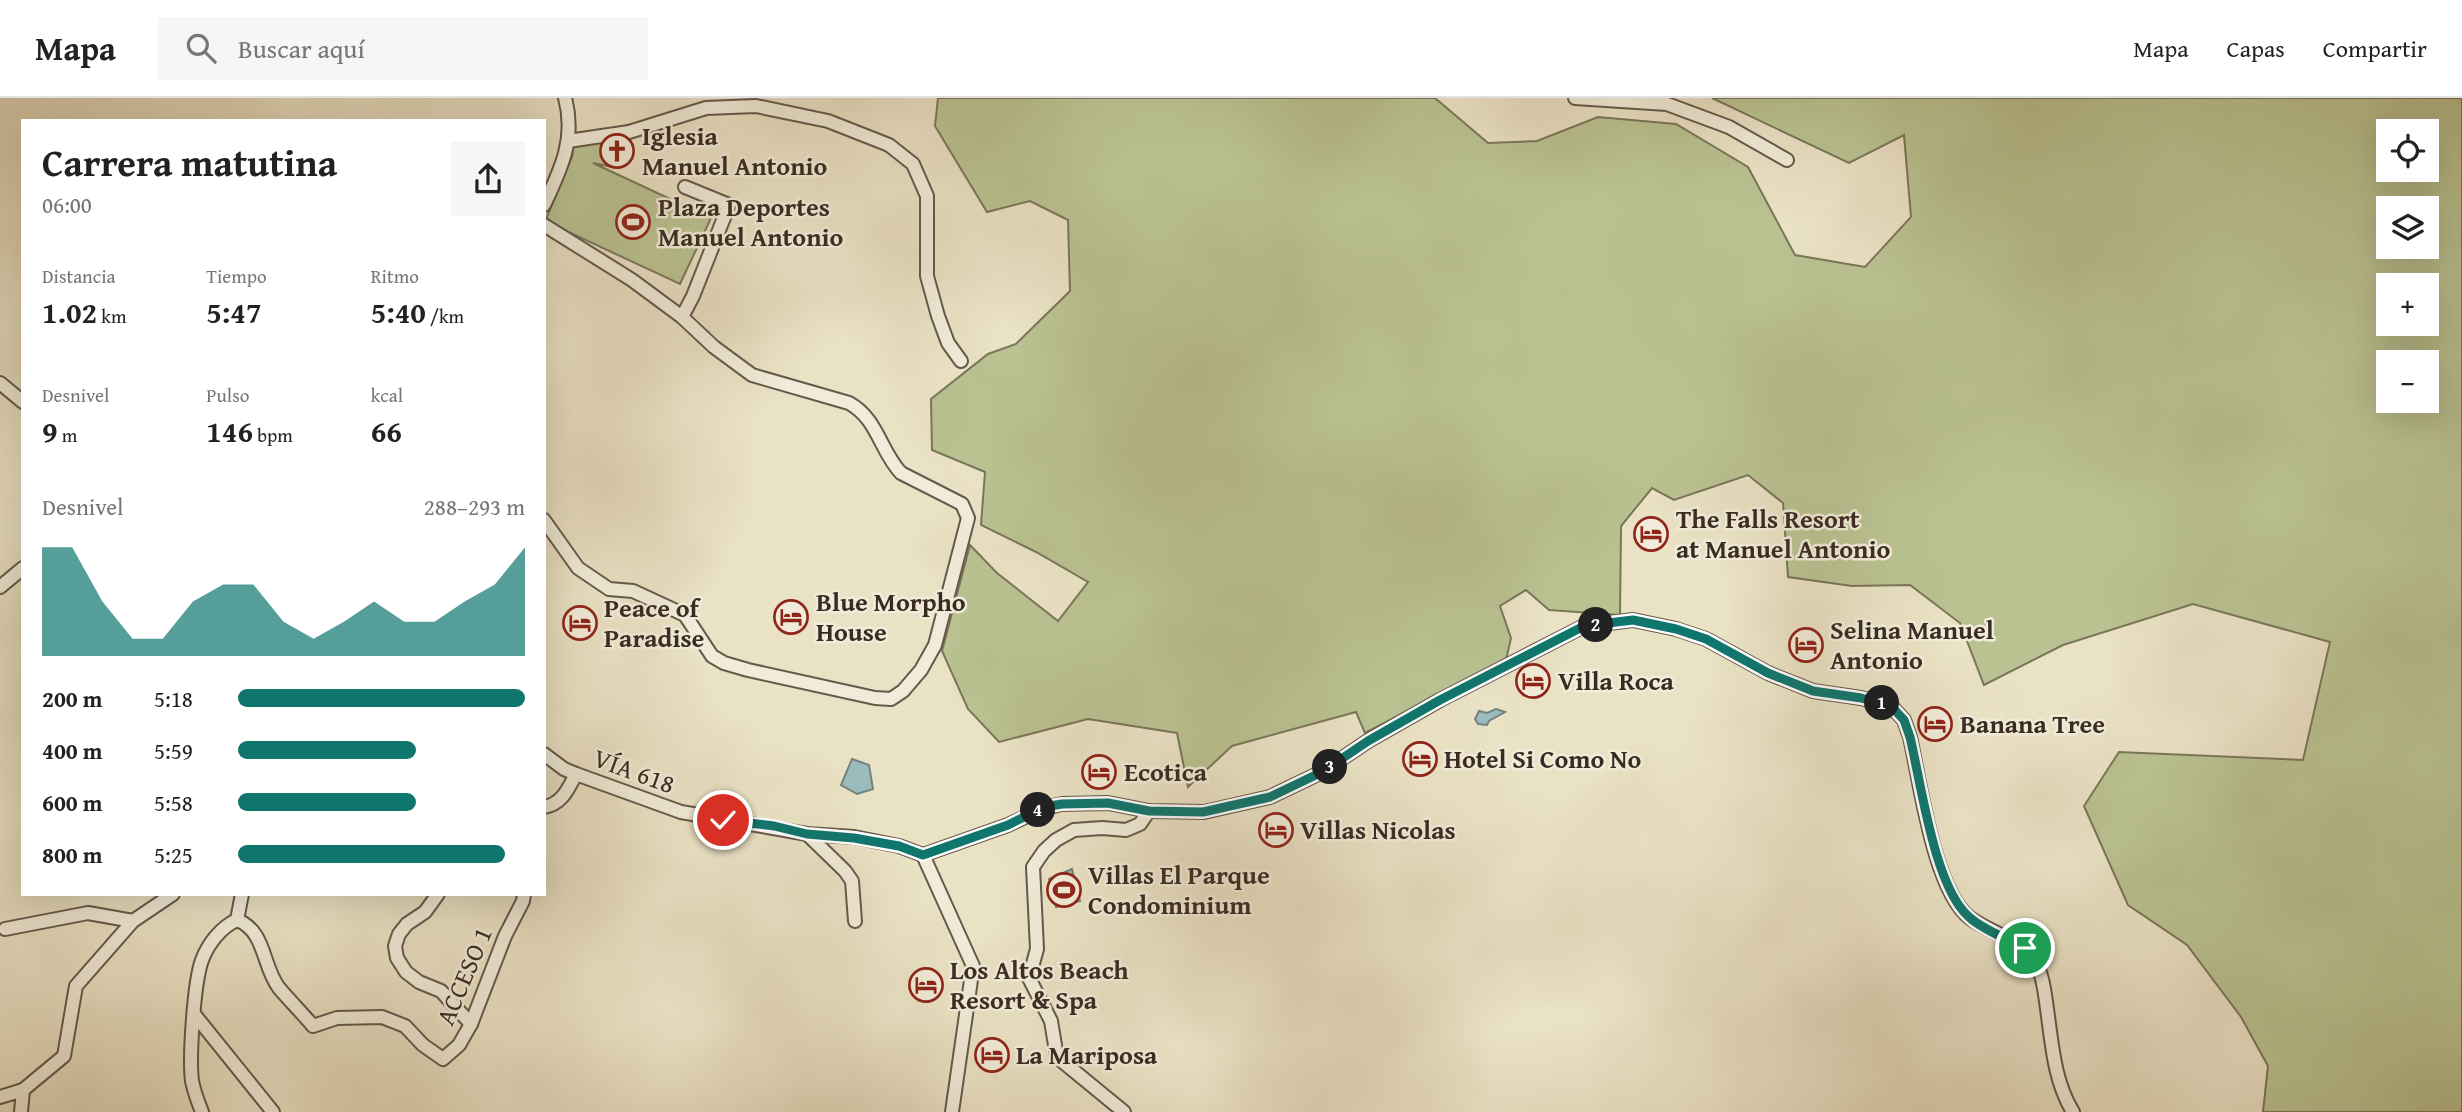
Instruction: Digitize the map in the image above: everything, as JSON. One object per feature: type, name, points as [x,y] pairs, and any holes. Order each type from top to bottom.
[{"type":"street","points":[[546,201],[557,178],[568,141],[570,124],[565,98]]},
{"type":"street","points":[[1575,98],[1667,104],[1729,127],[1787,160]]},
{"type":"street","points":[[568,141],[629,132],[706,108],[756,106],[828,121],[889,145],[913,164],[926,196],[927,276],[937,316],[948,343],[961,361]]},
{"type":"street","points":[[682,317],[729,205],[685,187]]},
{"type":"street","points":[[546,226],[632,280],[752,375],[858,408],[868,417],[901,474],[962,505],[968,517],[935,645],[921,670],[903,691],[891,699],[875,698],[724,663],[712,656],[685,615],[633,591],[609,589],[579,568],[546,523]]},
{"type":"street","points":[[0,383],[21,400]]},
{"type":"street","points":[[0,587],[21,570]]},
{"type":"street","points":[[952,1112],[973,967],[923,855],[1008,825],[1044,807],[1108,803],[1149,811],[1203,812],[1270,797],[1322,772],[1368,741],[1440,700],[1584,626],[1633,620],[1676,629],[1706,639],[1768,673],[1813,691],[1861,698],[1891,706],[1904,720],[1937,859],[1953,898],[1969,918],[2025,948],[2038,967],[2044,985],[2058,1077],[2064,1097],[2073,1112]]},
{"type":"street","name":"VÍA 618","points":[[546,756],[564,769],[681,812],[807,834],[854,838],[899,846],[923,855]]},
{"type":"street","points":[[546,807],[552,806],[563,797],[576,774]]},
{"type":"street","points":[[1124,1112],[1057,1058],[1051,1021],[1029,978],[1037,949],[1033,867],[1056,840],[1074,830],[1126,830],[1140,824],[1149,811]]},
{"type":"street","points":[[807,834],[852,881],[855,921]]},
{"type":"street","points":[[0,1097],[23,1090],[64,1056],[76,986],[133,921],[170,896]]},
{"type":"street","points":[[202,1112],[192,1080],[194,1014],[199,972],[212,943],[227,924],[237,920],[242,896]]},
{"type":"street","points":[[437,896],[425,912],[407,924],[399,934],[395,946],[397,958],[406,972],[419,982],[441,991],[471,1024]]},
{"type":"street","name":"ACCESO 1","points":[[237,920],[249,925],[257,937],[278,987],[313,1026],[337,1018],[382,1017],[405,1026],[423,1045],[443,1059],[459,1045],[471,1024],[524,896]]},
{"type":"street","points":[[5,929],[88,913],[133,921]]},
{"type":"street","points":[[194,1014],[273,1112]]},
{"type":"street","points":[[21,1112],[23,1090]]},
{"type":"green space","points":[[938,98],[1435,98],[1488,143],[1537,141],[1598,117],[1676,124],[1748,167],[1795,255],[1865,267],[1911,217],[1904,135],[1849,163],[1712,98],[2462,98],[2462,1112],[2263,1112],[2268,1066],[2241,1017],[2187,945],[2128,905],[2084,806],[2119,752],[2303,760],[2330,642],[2193,604],[2063,645],[1984,685],[1960,623],[1910,585],[1852,586],[1788,577],[1783,503],[1748,475],[1674,500],[1652,488],[1621,526],[1620,615],[1549,610],[1526,590],[1500,606],[1511,638],[1506,660],[1365,733],[1356,712],[1232,746],[1188,787],[1177,733],[1088,719],[999,742],[968,709],[942,651],[970,545],[997,573],[1058,621],[1088,582],[981,525],[985,472],[932,450],[931,399],[988,354],[1016,344],[1070,291],[1068,220],[1030,201],[987,212],[935,126]]},
{"type":"green space","name":"Plaza Deportes Manuel Antonio","points":[[601,139],[603,157],[610,156],[612,167],[593,163],[711,218],[680,284],[546,221],[572,157],[574,144]]},
{"type":"water","points":[[1496,709],[1505,712],[1487,725],[1478,724],[1475,719],[1479,711],[1487,713]]},
{"type":"water","points":[[852,759],[869,765],[873,789],[857,794],[841,785]]},
{"type":"water","name":"Villas El Parque Condominium","points":[[1072,869],[1080,901],[1056,907],[1049,879]]},
{"type":"place","name":"Iglesia Manuel Antonio","points":[[617,151]]},
{"type":"place","name":"Plaza Deportes Manuel Antonio","points":[[633,222]]},
{"type":"place","name":"The Falls Resort at Manuel Antonio","points":[[1651,534]]},
{"type":"place","name":"Blue Morpho House","points":[[791,617]]},
{"type":"place","name":"Peace of Paradise","points":[[580,623]]},
{"type":"place","name":"Selina Manuel Antonio","points":[[1806,645]]},
{"type":"place","name":"Villa Roca","points":[[1533,681]]},
{"type":"place","name":"Banana Tree","points":[[1935,724]]},
{"type":"place","name":"Hotel Si Como No","points":[[1420,759]]},
{"type":"place","name":"Ecotica","points":[[1099,772]]},
{"type":"place","name":"Villas Nicolas","points":[[1276,830]]},
{"type":"place","name":"Villas El Parque Condominium","points":[[1064,890]]},
{"type":"place","name":"Los Altos Beach Resort & Spa","points":[[926,985]]},
{"type":"place","name":"La Mariposa","points":[[992,1055]]},
{"type":"route","points":[[723,820],[774,826],[807,834],[854,838],[899,846],[923,855],[1008,825],[1044,807],[1062,804],[1108,803],[1149,811],[1203,812],[1270,797],[1322,772],[1368,741],[1440,700],[1584,626],[1633,620],[1676,629],[1706,639],[1768,673],[1813,691],[1872,700],[1891,706],[1897,711],[1904,720],[1910,737],[1937,859],[1953,898],[1969,918],[2025,948]]}]
